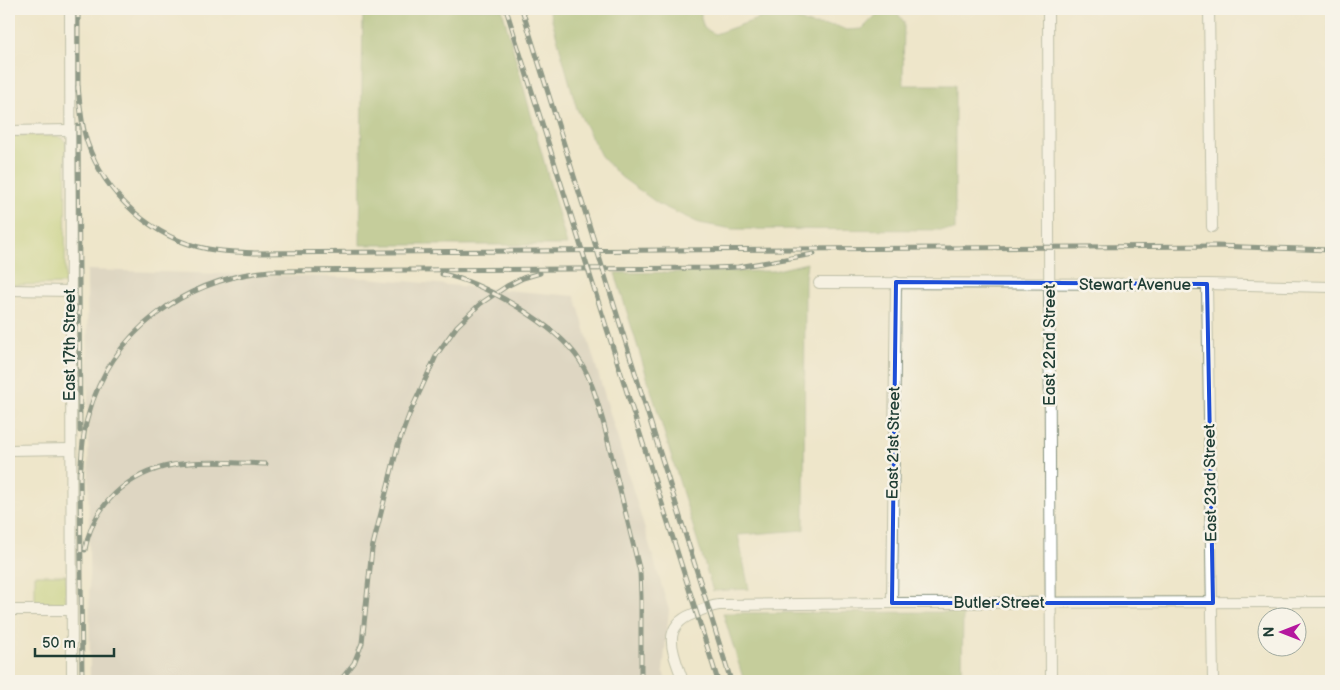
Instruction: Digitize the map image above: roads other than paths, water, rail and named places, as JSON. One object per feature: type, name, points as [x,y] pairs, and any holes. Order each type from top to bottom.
[{"type":"street","name":"East 17th Street","points":[[70,9],[72,681]]},
{"type":"street","name":"East 22nd Street","points":[[1048,9],[1051,681]]},
{"type":"street","points":[[1209,9],[1212,227]]},
{"type":"street","points":[[9,131],[69,130]]},
{"type":"street","name":"East 21st Street","points":[[892,603],[896,282]]},
{"type":"street","name":"Stewart Avenue","points":[[819,283],[1208,284],[1331,287]]},
{"type":"street","name":"East 23rd Street","points":[[1208,284],[1213,681]]},
{"type":"street","points":[[9,290],[70,290]]},
{"type":"street","points":[[9,450],[71,450]]},
{"type":"street","name":"Butler Street","points":[[683,681],[672,644],[671,636],[673,629],[685,617],[719,605],[1331,602]]},
{"type":"street","points":[[9,610],[71,610]]},
{"type":"railway","points":[[78,9],[78,91]]},
{"type":"railway","points":[[506,9],[718,681]]},
{"type":"railway","points":[[522,9],[731,681]]},
{"type":"railway","points":[[78,86],[82,121],[87,142],[106,180],[119,197],[150,225],[168,236],[188,244],[219,251],[254,253],[1216,246],[1331,250]]},
{"type":"railway","points":[[78,126],[80,431]]},
{"type":"railway","points":[[80,476],[83,438],[88,416],[99,386],[114,359],[133,335],[156,315],[181,298],[209,285],[239,276],[270,271],[714,268],[738,267],[814,254]]},
{"type":"railway","points":[[340,681],[354,663],[362,643],[372,549],[398,445],[409,415],[437,354],[457,326],[480,304],[507,286],[523,278],[540,273]]},
{"type":"railway","points":[[442,274],[478,286],[518,307],[537,320],[569,347],[580,361],[588,376],[604,425],[640,572],[641,681]]},
{"type":"railway","points":[[85,550],[89,533],[105,505],[128,483],[142,475],[157,469],[184,463],[266,464]]},
{"type":"railway","points":[[80,471],[82,681]]}]
